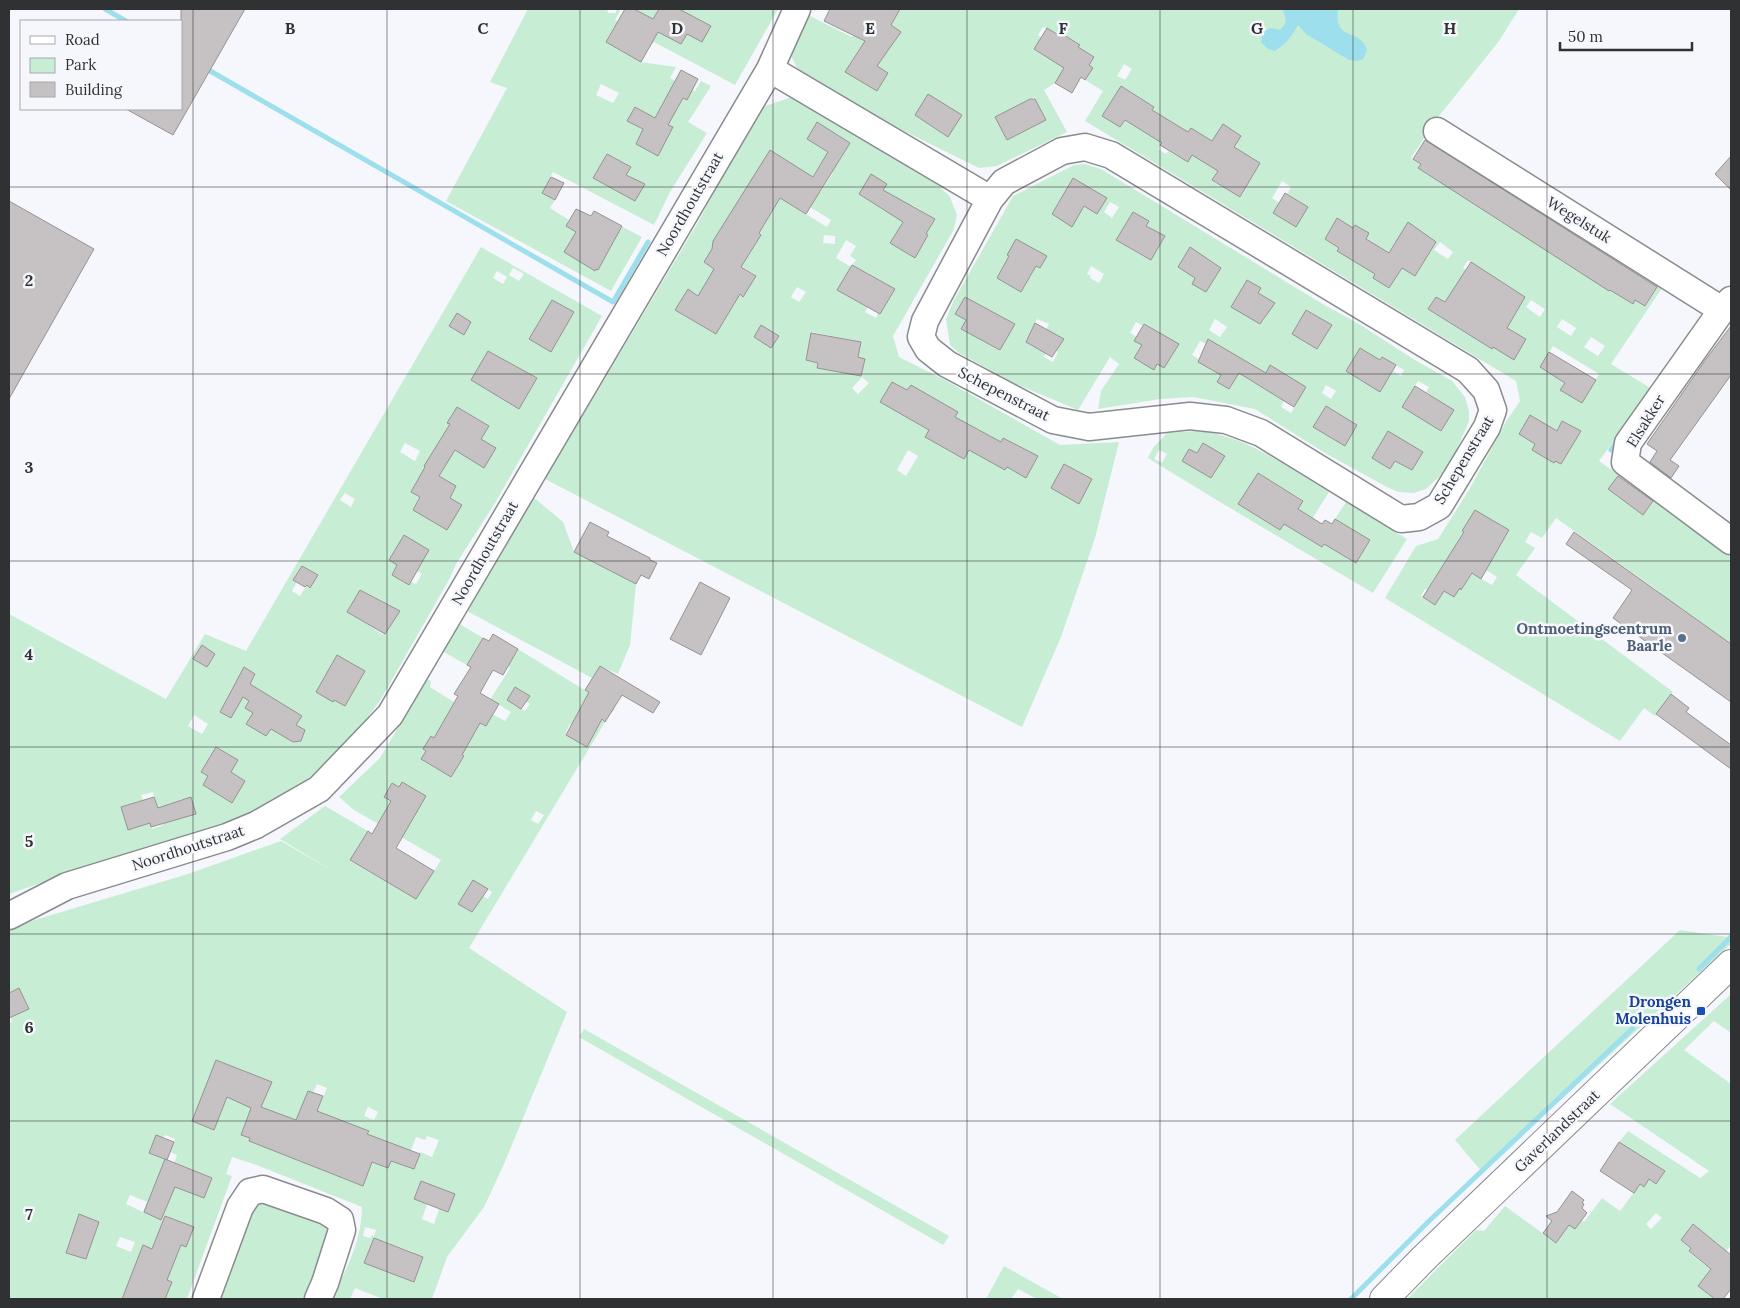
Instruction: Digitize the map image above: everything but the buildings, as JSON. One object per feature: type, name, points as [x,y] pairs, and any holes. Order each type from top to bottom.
[{"type":"main road","name":"Gaverlandstraat","points":[[1384,1299],[1424,1258],[1731,964]]},
{"type":"street","name":"Noordhoutstraat","points":[[9,916],[67,886],[227,837],[256,825],[319,789],[390,715],[770,69],[797,9]]},
{"type":"street","points":[[770,69],[990,199]]},
{"type":"street","name":"Wegelstuk","points":[[1437,131],[1727,305]]},
{"type":"street","name":"Schepenstraat","points":[[1085,147],[1111,155],[1468,370],[1486,390],[1493,410],[1487,427],[1439,506],[1419,517],[1402,519],[1261,433],[1226,420],[1190,416],[1089,427],[1053,420],[947,364],[928,349],[921,337],[924,322],[990,199],[1004,182],[1062,151],[1085,147]]},
{"type":"street","name":"Elsakker","points":[[1727,305],[1628,443],[1625,462],[1731,541]]},
{"type":"street","points":[[206,1299],[240,1207],[250,1192],[263,1189],[326,1211],[340,1220],[342,1230],[318,1299]]},
{"type":"green space","points":[[528,9],[607,9],[608,13],[616,13],[616,9],[621,9],[615,20],[652,40],[657,31],[681,44],[687,33],[711,26],[679,9],[778,9],[735,85],[654,42],[650,47],[614,27],[606,42],[641,62],[676,67],[670,78],[675,81],[665,101],[678,108],[683,98],[692,90],[695,91],[701,81],[711,86],[688,122],[707,133],[670,192],[654,225],[553,172],[542,193],[555,200],[550,208],[569,220],[566,226],[576,232],[565,252],[595,271],[598,269],[621,226],[642,237],[611,291],[446,201],[507,88],[490,82]],"holes":[[[601,84],[619,93],[613,103],[596,95]],[[635,107],[673,127],[658,156],[636,144],[643,129],[627,121]],[[607,154],[630,167],[626,175],[644,184],[635,201],[593,178]]]},
{"type":"green space","points":[[634,9],[659,9],[650,25],[638,18],[641,13]]},
{"type":"green space","points":[[852,9],[879,9],[895,17],[899,9],[1519,9],[1499,41],[1439,116],[1411,158],[1421,164],[1419,169],[1488,211],[1487,213],[1502,223],[1503,221],[1609,291],[1611,288],[1632,304],[1635,300],[1646,306],[1657,287],[1651,283],[1654,278],[1664,285],[1611,364],[1652,389],[1599,461],[1619,475],[1609,489],[1643,514],[1654,500],[1731,554],[1731,644],[1678,606],[1664,625],[1645,612],[1660,592],[1556,518],[1542,538],[1531,532],[1525,542],[1535,548],[1516,575],[1673,692],[1655,716],[1644,708],[1620,741],[1385,598],[1416,546],[1438,539],[1469,490],[1507,420],[1520,401],[1516,381],[1085,121],[1103,91],[1085,80],[1092,68],[1089,65],[1094,57],[1078,47],[1079,44],[1062,33],[1060,36],[1043,27],[1038,35],[1041,38],[1034,49],[1046,57],[1050,52],[1071,65],[1055,83],[1044,90],[1067,132],[997,166],[979,168],[882,120],[810,79],[797,68],[790,54],[806,14],[852,37],[859,23],[848,17]],"holes":[[[1124,64],[1132,69],[1125,80],[1117,76]],[[1121,86],[1154,107],[1140,129],[1125,120],[1120,127],[1102,116]],[[928,94],[962,115],[948,137],[929,125],[932,121],[915,115]],[[1034,97],[1046,120],[1007,140],[995,117]],[[1173,123],[1188,132],[1191,128],[1211,140],[1199,159],[1192,155],[1188,162],[1168,151],[1166,154],[1158,149]],[[1240,151],[1260,163],[1241,197],[1212,181],[1221,166]],[[1282,181],[1291,187],[1287,194],[1308,207],[1296,227],[1273,213],[1279,203],[1272,198]],[[1337,218],[1353,228],[1356,225],[1369,233],[1366,239],[1339,248],[1325,239]],[[1408,222],[1421,232],[1416,239],[1403,230]],[[1396,242],[1425,260],[1415,276],[1402,268],[1389,288],[1373,278]],[[1440,242],[1453,252],[1448,259],[1434,250]],[[1468,260],[1482,270],[1477,277],[1463,268]],[[1500,280],[1514,290],[1509,297],[1495,288]],[[1436,297],[1470,318],[1462,331],[1428,309]],[[1531,300],[1545,309],[1540,317],[1526,307]],[[1499,317],[1509,323],[1507,328],[1526,339],[1514,360],[1493,347],[1491,349],[1483,344]],[[1562,319],[1576,328],[1571,336],[1557,327]],[[1591,337],[1605,346],[1598,356],[1584,347]],[[1553,346],[1599,374],[1582,403],[1561,390],[1565,383],[1540,367]],[[1530,415],[1557,431],[1562,421],[1580,431],[1574,443],[1567,439],[1554,463],[1532,450],[1535,444]],[[1475,510],[1509,531],[1496,553],[1463,531]],[[1452,551],[1474,564],[1462,589],[1460,588],[1454,597],[1444,591],[1435,605],[1421,596],[1425,589],[1428,590]],[[1483,568],[1497,577],[1492,585],[1478,577]]]},
{"type":"green space","points":[[795,96],[938,185],[950,197],[957,215],[953,231],[893,336],[899,357],[945,380],[1060,445],[1119,442],[1095,538],[1061,637],[1022,727],[545,479],[765,106]],"holes":[[[817,122],[850,143],[838,163],[826,156],[828,152],[807,139]],[[770,150],[790,162],[757,175],[755,174]],[[820,165],[833,173],[820,193],[807,185]],[[871,175],[887,184],[874,204],[859,194]],[[746,188],[775,206],[768,218],[763,216],[754,230],[761,235],[754,247],[722,228]],[[805,204],[831,220],[827,227],[801,211]],[[912,205],[935,219],[926,234],[928,236],[915,257],[890,243]],[[824,235],[835,236],[835,244],[823,243]],[[846,240],[856,246],[850,256],[856,260],[852,265],[894,289],[876,318],[865,312],[868,307],[837,290],[851,267],[836,258]],[[713,249],[756,275],[743,296],[739,296],[729,290],[714,269],[704,262]],[[797,287],[806,292],[799,302],[791,297]],[[688,289],[728,314],[715,334],[675,310]],[[761,326],[778,336],[771,347],[754,337]],[[812,332],[861,342],[858,357],[865,359],[861,376],[817,368],[818,363],[806,360]],[[862,377],[869,383],[858,394],[852,388]],[[892,382],[907,390],[911,385],[923,392],[880,402]],[[943,404],[958,412],[955,418],[980,430],[964,459],[925,437]],[[1003,438],[1037,456],[1026,477],[1007,467],[1005,470],[990,461]],[[908,450],[918,456],[906,476],[897,470]],[[1064,464],[1092,479],[1079,503],[1051,488]]]},
{"type":"green space","points":[[1085,164],[1101,169],[1452,381],[1465,397],[1469,411],[1469,421],[1454,456],[1442,474],[1426,489],[1414,493],[1398,492],[1325,453],[1255,409],[1193,397],[1160,399],[1098,409],[1101,391],[1119,364],[1110,357],[1078,410],[1016,384],[959,353],[950,345],[946,319],[954,300],[1013,196],[1074,165]],"holes":[[[1073,178],[1106,198],[1097,213],[1084,206],[1072,226],[1052,214]],[[1110,202],[1119,207],[1112,218],[1104,212]],[[1133,212],[1149,221],[1146,226],[1165,237],[1151,260],[1116,240]],[[1007,255],[1046,256],[1040,268],[1036,266],[1021,292],[997,278],[1006,261],[1011,257]],[[1091,266],[1104,274],[1099,283],[1090,278],[1091,276],[1087,274]],[[1248,280],[1261,288],[1258,293],[1274,303],[1263,321],[1233,303]],[[965,297],[1015,324],[1000,350],[962,329],[966,320],[955,313]],[[1307,310],[1331,325],[1317,349],[1292,334]],[[1037,319],[1049,324],[1045,332],[1034,326]],[[1215,319],[1227,327],[1220,337],[1209,330]],[[1136,322],[1143,326],[1144,324],[1159,333],[1169,344],[1154,369],[1134,358],[1142,345],[1137,337],[1130,333]],[[1200,341],[1246,362],[1229,389],[1217,382],[1221,375],[1198,362],[1199,359],[1192,355]],[[1049,347],[1058,352],[1053,362],[1044,357]],[[1360,348],[1380,360],[1382,357],[1404,370],[1401,376],[1393,371],[1380,391],[1346,371]],[[1270,366],[1306,387],[1291,413],[1281,407],[1284,401],[1259,385]],[[1418,381],[1429,387],[1426,392],[1437,399],[1436,402],[1454,410],[1441,431],[1402,407]],[[1326,385],[1336,391],[1331,399],[1322,393]],[[1326,407],[1357,425],[1345,446]],[[1423,452],[1412,470],[1395,461],[1390,469],[1372,458]]]},
{"type":"green space","points":[[481,247],[602,316],[495,503],[456,564],[450,578],[381,699],[357,732],[331,759],[307,780],[285,795],[237,821],[9,894],[9,614],[166,699],[205,634],[246,651]],"holes":[[[513,268],[524,274],[519,281],[509,275]],[[497,271],[507,277],[503,284],[493,278]],[[552,300],[574,313],[551,351],[529,339]],[[489,351],[537,378],[519,409],[471,380]],[[457,407],[488,425],[479,442],[484,468],[455,450],[438,445],[450,424],[447,423]],[[405,443],[420,451],[415,461],[400,452]],[[425,468],[456,486],[450,498],[462,505],[448,516],[453,520],[447,530],[413,510],[420,497],[411,492]],[[345,493],[355,499],[351,507],[340,500]],[[404,535],[429,550],[417,571],[422,574],[416,584],[411,582],[409,585],[392,575],[397,565],[389,560]],[[302,566],[318,575],[311,587],[307,585],[300,596],[292,591],[297,582],[293,580]],[[361,590],[400,611],[383,635],[348,611]],[[202,645],[215,654],[207,667],[194,659]],[[244,667],[255,674],[243,697],[231,691]],[[253,693],[265,693],[302,716],[296,725],[304,730],[301,741],[294,742],[271,729],[266,736],[246,724],[253,713],[245,708]],[[194,715],[208,724],[202,734],[188,726]],[[216,747],[238,760],[231,772],[245,781],[232,803],[203,785],[208,776],[201,771]],[[153,792],[163,825],[152,829],[150,823],[128,830],[121,807],[143,800],[141,795]]]},
{"type":"green space","points":[[1195,431],[1231,438],[1265,453],[1329,492],[1302,535],[1322,547],[1324,544],[1356,563],[1370,541],[1335,519],[1346,502],[1407,539],[1373,593],[1148,458],[1153,448],[1167,433]],"holes":[[[1203,443],[1224,456],[1211,478],[1182,461],[1189,449],[1197,453]],[[1159,450],[1167,454],[1162,463],[1154,459]],[[1258,473],[1303,500],[1289,524],[1243,496]]]},
{"type":"green space","points":[[532,496],[563,522],[574,552],[636,584],[630,645],[618,674],[600,666],[592,678],[465,610]]},
{"type":"green space","points":[[458,623],[483,638],[467,665],[442,651]]},
{"type":"green space","points":[[518,649],[615,709],[608,717],[580,708],[577,715],[602,719],[605,722],[469,948],[567,1012],[504,1164],[484,1207],[447,1257],[432,1299],[383,1299],[355,1288],[350,1299],[332,1299],[348,1266],[356,1243],[362,1207],[232,1157],[226,1174],[232,1176],[187,1299],[165,1299],[172,1282],[124,1299],[9,1299],[9,1023],[12,1022],[11,1017],[29,1008],[19,988],[9,993],[9,931],[28,922],[188,874],[281,841],[338,874],[280,839],[325,806],[368,831],[350,861],[416,899],[441,860],[354,810],[339,797],[380,758],[427,679],[431,681],[430,687],[454,702],[446,717],[475,732],[480,723],[486,726],[492,716],[483,711],[510,668],[508,666]],"holes":[[[515,687],[529,696],[526,702],[530,704],[525,711],[507,700]],[[498,704],[511,712],[505,721],[492,714]],[[570,724],[577,728],[587,746],[565,734]],[[431,736],[463,757],[451,777],[421,759],[426,751],[423,749]],[[392,783],[399,787],[391,801],[384,797]],[[536,811],[544,815],[538,824],[531,820]],[[473,880],[492,892],[488,899],[483,896],[472,912],[458,904]],[[216,1060],[247,1072],[236,1101],[227,1097],[213,1130],[192,1121]],[[317,1084],[327,1088],[318,1109],[304,1101],[308,1091],[313,1093]],[[368,1107],[378,1112],[374,1120],[364,1116]],[[316,1111],[332,1145],[323,1170],[297,1160]],[[292,1119],[250,1138],[242,1135]],[[365,1133],[372,1162],[363,1186],[347,1180]],[[156,1135],[163,1138],[165,1135],[175,1139],[170,1152],[177,1155],[174,1163],[212,1178],[204,1198],[175,1187],[165,1159],[149,1153]],[[427,1136],[439,1140],[432,1157],[420,1152],[414,1169],[405,1166],[416,1137],[425,1140]],[[421,1181],[455,1194],[448,1212],[439,1209],[434,1224],[422,1219],[427,1204],[414,1199]],[[130,1195],[147,1202],[143,1212],[126,1204]],[[79,1214],[99,1222],[86,1259],[66,1253]],[[165,1216],[194,1227],[186,1247],[181,1245],[151,1252]],[[365,1227],[376,1230],[374,1236],[372,1235],[370,1238],[363,1236]],[[120,1237],[135,1242],[131,1252],[116,1246]],[[374,1238],[423,1257],[414,1281],[365,1263]]]},
{"type":"green space","points":[[1680,930],[1727,937],[1731,933],[1731,944],[1482,1172],[1455,1140]]},
{"type":"green space","points":[[1731,994],[1731,1033],[1714,1021],[1684,1050],[1731,1084],[1731,1245],[1725,1253],[1720,1249],[1722,1247],[1693,1224],[1681,1240],[1691,1248],[1689,1252],[1706,1266],[1708,1263],[1713,1267],[1698,1286],[1715,1299],[1407,1299],[1476,1230],[1484,1231],[1505,1206],[1556,1243],[1561,1236],[1548,1226],[1551,1220],[1568,1224],[1575,1229],[1582,1220],[1584,1222],[1602,1198],[1620,1211],[1640,1184],[1649,1179],[1656,1184],[1665,1171],[1619,1142],[1628,1131],[1700,1178],[1709,1171],[1610,1104]],"holes":[[[1656,1213],[1662,1218],[1651,1229],[1646,1224]]]},
{"type":"green space","points":[[584,1029],[949,1236],[943,1245],[579,1037]]},
{"type":"green space","points":[[262,1201],[328,1222],[331,1234],[305,1299],[216,1299],[255,1205]]},
{"type":"green space","points":[[1004,1266],[1063,1299],[1037,1299],[1018,1289],[1011,1299],[986,1299]]},
{"type":"water","points":[[1282,9],[1338,9],[1340,27],[1343,31],[1359,38],[1367,50],[1363,59],[1357,61],[1349,60],[1306,34],[1298,25],[1288,40],[1279,48],[1275,51],[1268,49],[1261,42],[1262,34],[1270,29],[1279,30],[1284,25],[1286,18]]},
{"type":"waterway","points":[[105,9],[124,20]]},
{"type":"waterway","points":[[205,68],[613,302],[648,242]]},
{"type":"waterway","points":[[1611,450],[1618,440]]},
{"type":"waterway","points":[[1699,969],[1731,937]]},
{"type":"waterway","points":[[1351,1299],[1428,1222],[1633,1028]]},
{"type":"place","name":"Ontmoetingscentrum Baarle","points":[[1682,638]]},
{"type":"place","name":"Drongen Molenhuis","points":[[1701,1011]]}]
